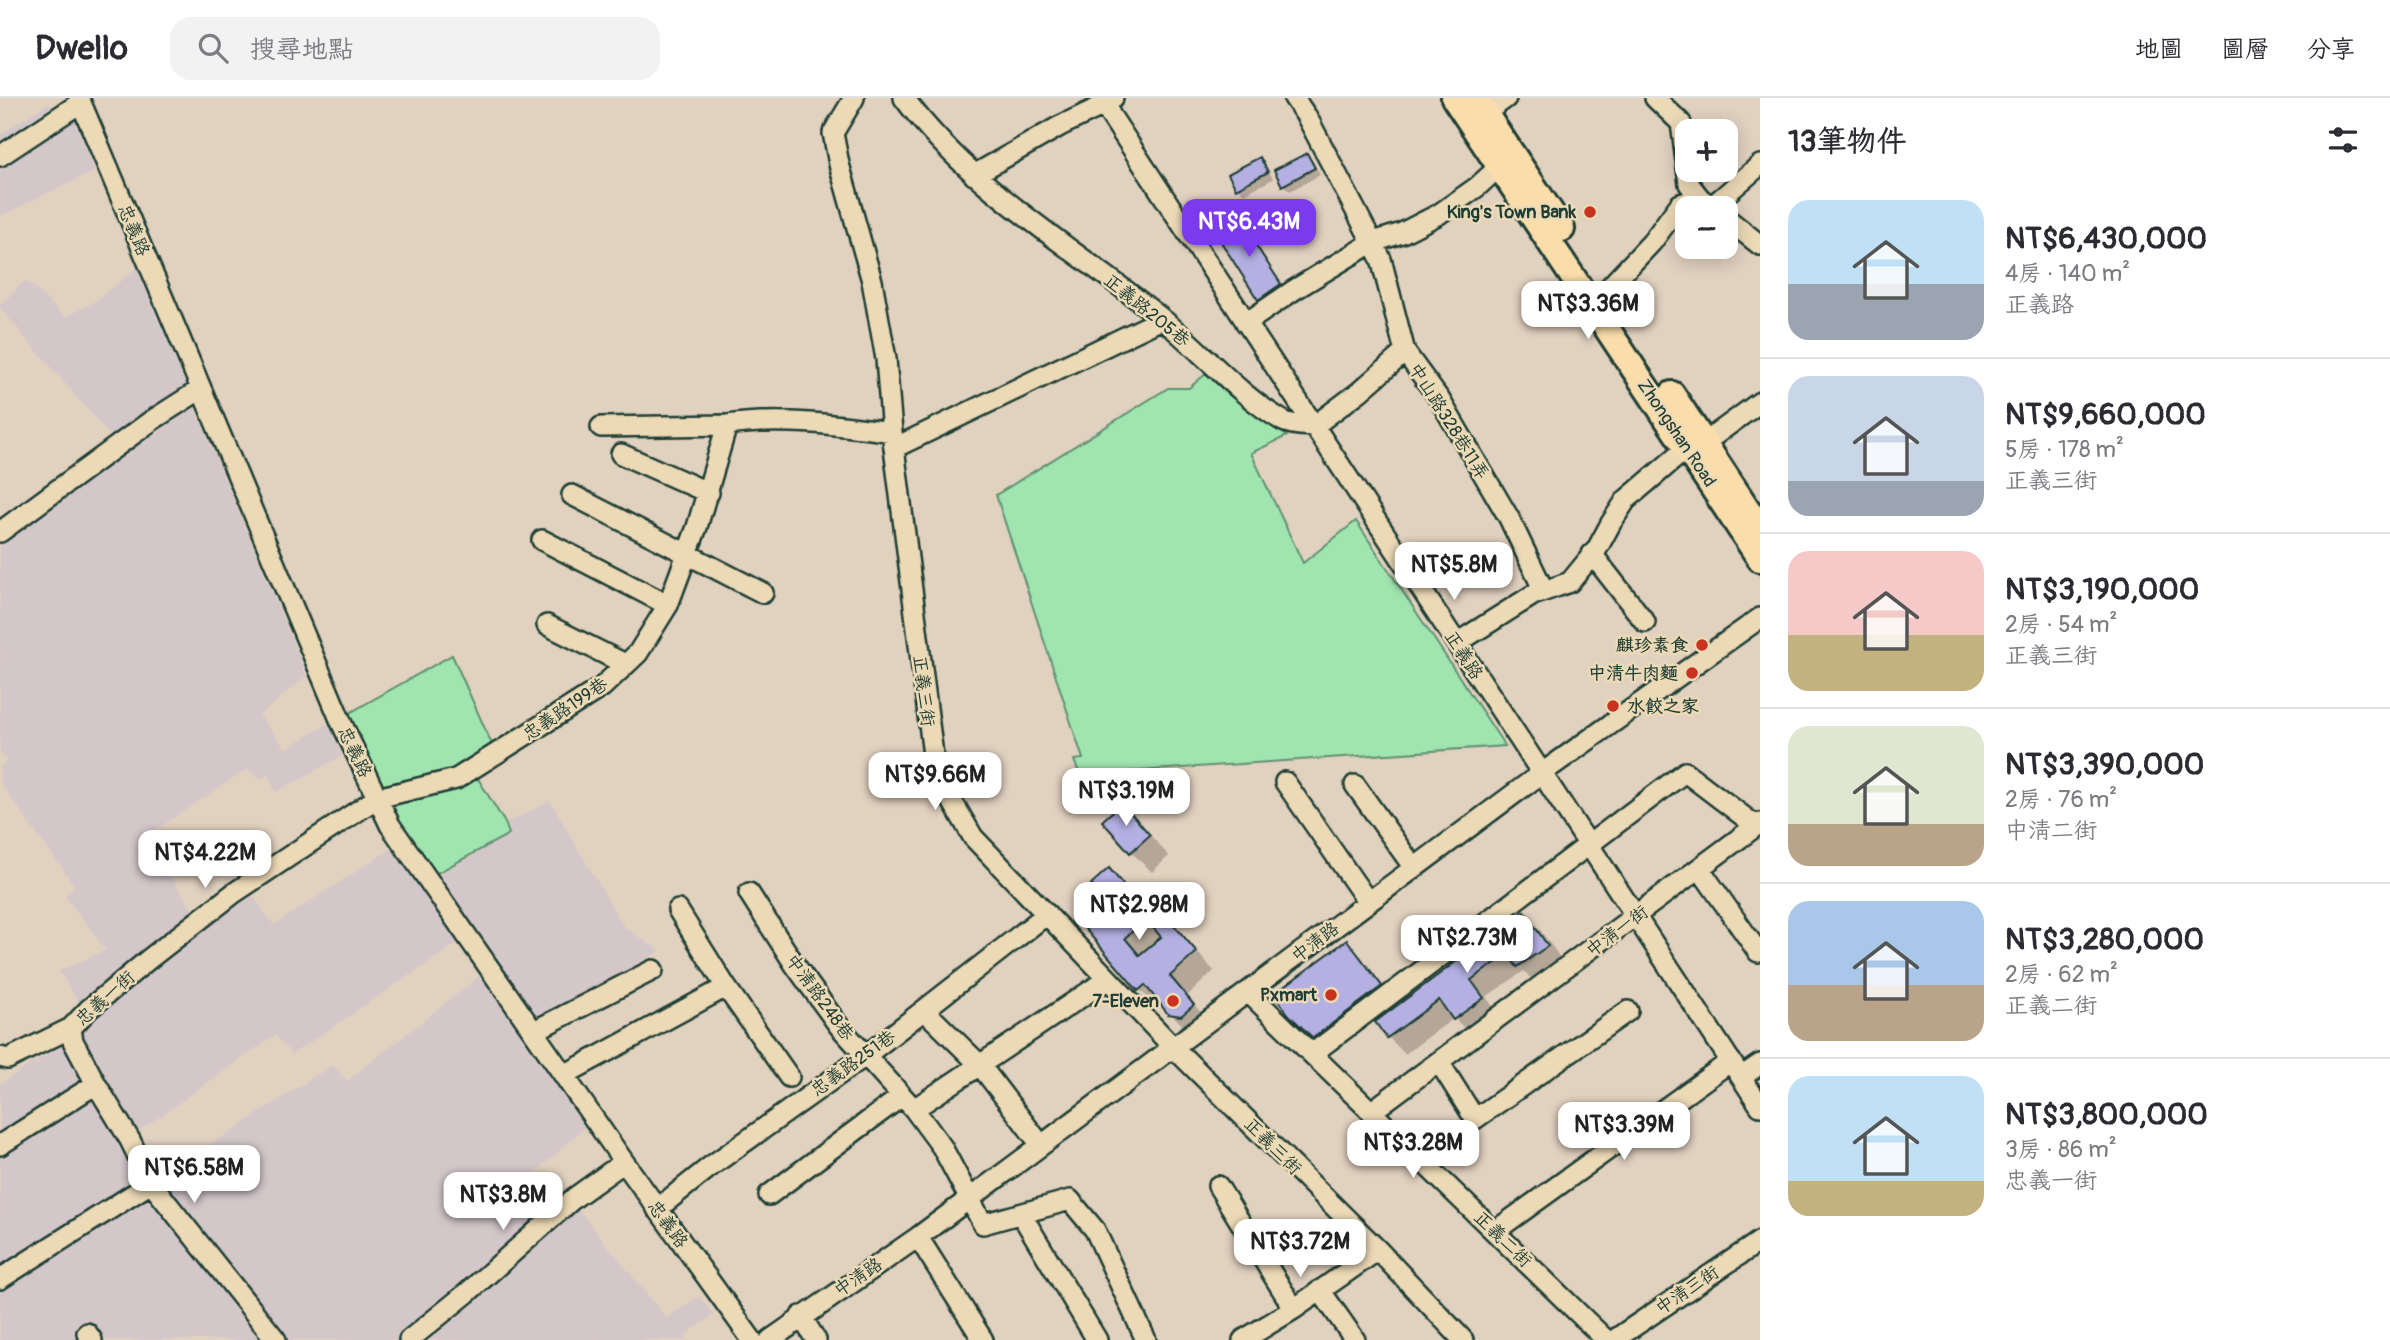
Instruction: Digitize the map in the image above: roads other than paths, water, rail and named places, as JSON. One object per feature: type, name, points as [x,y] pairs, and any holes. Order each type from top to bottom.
[{"type":"main road","name":"Zhongshan Road","points":[[1454,98],[1695,445],[1760,527]]},
{"type":"main road","name":"Zhongshan Road","points":[[1480,106],[1604,293],[1760,559]]},
{"type":"street","name":"正義三街","points":[[854,98],[833,133],[872,282],[886,359],[893,440],[933,755],[952,801],[973,837],[1173,1047],[1378,1250],[1463,1340]]},
{"type":"street","name":"正義路205巷","points":[[904,98],[926,127],[974,175],[1162,319],[1260,406],[1287,423],[1314,426]]},
{"type":"street","name":"中山路328巷11弄","points":[[1294,98],[1381,259],[1405,352],[1440,400],[1509,518],[1544,591]]},
{"type":"street","points":[[1480,106],[1506,98]]},
{"type":"street","points":[[1655,98],[1681,123],[1689,184],[1700,196]]},
{"type":"street","points":[[0,156],[80,100]]},
{"type":"street","name":"忠義路","points":[[80,100],[342,724],[390,825],[657,1209],[752,1340]]},
{"type":"street","points":[[974,175],[1111,100]]},
{"type":"street","name":"正義路","points":[[1111,100],[1109,113],[1760,1106]]},
{"type":"street","points":[[1726,196],[1760,165]]},
{"type":"street","points":[[1246,323],[1373,242],[1402,233],[1439,214],[1477,187],[1500,166]]},
{"type":"street","points":[[1604,293],[1652,242],[1675,211]]},
{"type":"street","points":[[1738,228],[1760,244]]},
{"type":"street","points":[[601,427],[743,423],[834,425],[893,440],[1162,319]]},
{"type":"street","points":[[1314,426],[1405,352]]},
{"type":"street","points":[[0,532],[151,421],[201,389]]},
{"type":"street","points":[[1457,643],[1533,595],[1570,582],[1592,554],[1626,500],[1695,445],[1760,402]]},
{"type":"street","name":"忠義路199巷","points":[[377,798],[456,779],[602,687],[638,653],[668,604],[709,493],[727,425]]},
{"type":"street","points":[[621,454],[709,493]]},
{"type":"street","points":[[572,495],[763,593]]},
{"type":"street","points":[[542,540],[668,604]]},
{"type":"street","points":[[1592,554],[1645,622]]},
{"type":"street","name":"中清路","points":[[769,1340],[918,1237],[1542,773],[1760,618]]},
{"type":"street","points":[[547,625],[625,664]]},
{"type":"street","points":[[1313,1053],[1685,772],[1758,825]]},
{"type":"street","points":[[1285,782],[1368,902]]},
{"type":"street","points":[[1354,785],[1414,869]]},
{"type":"street","name":"忠義一街","points":[[276,1340],[151,1183],[130,1140],[73,1041],[71,1028],[89,1009],[139,967],[234,893],[377,798]]},
{"type":"street","name":"中清一街","points":[[1372,1111],[1758,825]]},
{"type":"street","points":[[1700,869],[1758,952]]},
{"type":"street","name":"中清路248巷","points":[[749,893],[795,965],[839,1026],[908,1103],[942,1147],[983,1224],[1021,1214]]},
{"type":"street","points":[[678,910],[726,987],[789,1077]]},
{"type":"street","name":"忠義路251巷","points":[[657,1209],[711,1166],[865,1056],[1047,914]]},
{"type":"street","points":[[534,1031],[653,970]]},
{"type":"street","points":[[769,1195],[908,1103],[981,1065],[1108,979]]},
{"type":"street","points":[[564,1075],[726,987]]},
{"type":"street","name":"正義二街","points":[[1248,992],[1606,1340]]},
{"type":"street","points":[[924,1010],[981,1065],[1041,1145]]},
{"type":"street","points":[[1439,1062],[1475,1119],[1628,1011]]},
{"type":"street","points":[[0,1057],[8,1059],[71,1028]]},
{"type":"street","points":[[1495,1231],[1736,1069],[1760,1064]]},
{"type":"street","points":[[0,1145],[96,1084]]},
{"type":"street","points":[[409,1340],[467,1293],[574,1198],[624,1162]]},
{"type":"street","points":[[0,1279],[151,1183]]},
{"type":"street","points":[[1218,1186],[1294,1309]]},
{"type":"street","points":[[1097,1340],[1021,1214],[1070,1200],[1095,1230],[1146,1340]]},
{"type":"street","points":[[918,1237],[983,1340]]},
{"type":"street","name":"中清三街","points":[[1614,1340],[1760,1241]]},
{"type":"street","points":[[1243,1340],[1273,1332],[1294,1309],[1378,1250]]},
{"type":"street","points":[[1320,1290],[1355,1340]]},
{"type":"street","points":[[801,1316],[816,1340]]},
{"type":"place","name":"King's Town Bank","points":[[1590,212]]},
{"type":"place","name":"麒珍素食","points":[[1702,645]]},
{"type":"place","name":"中清牛肉麵","points":[[1692,673]]},
{"type":"place","name":"水餃之家","points":[[1613,706]]},
{"type":"place","name":"Pxmart","points":[[1331,995]]},
{"type":"place","name":"7-Eleven","points":[[1173,1001]]}]
